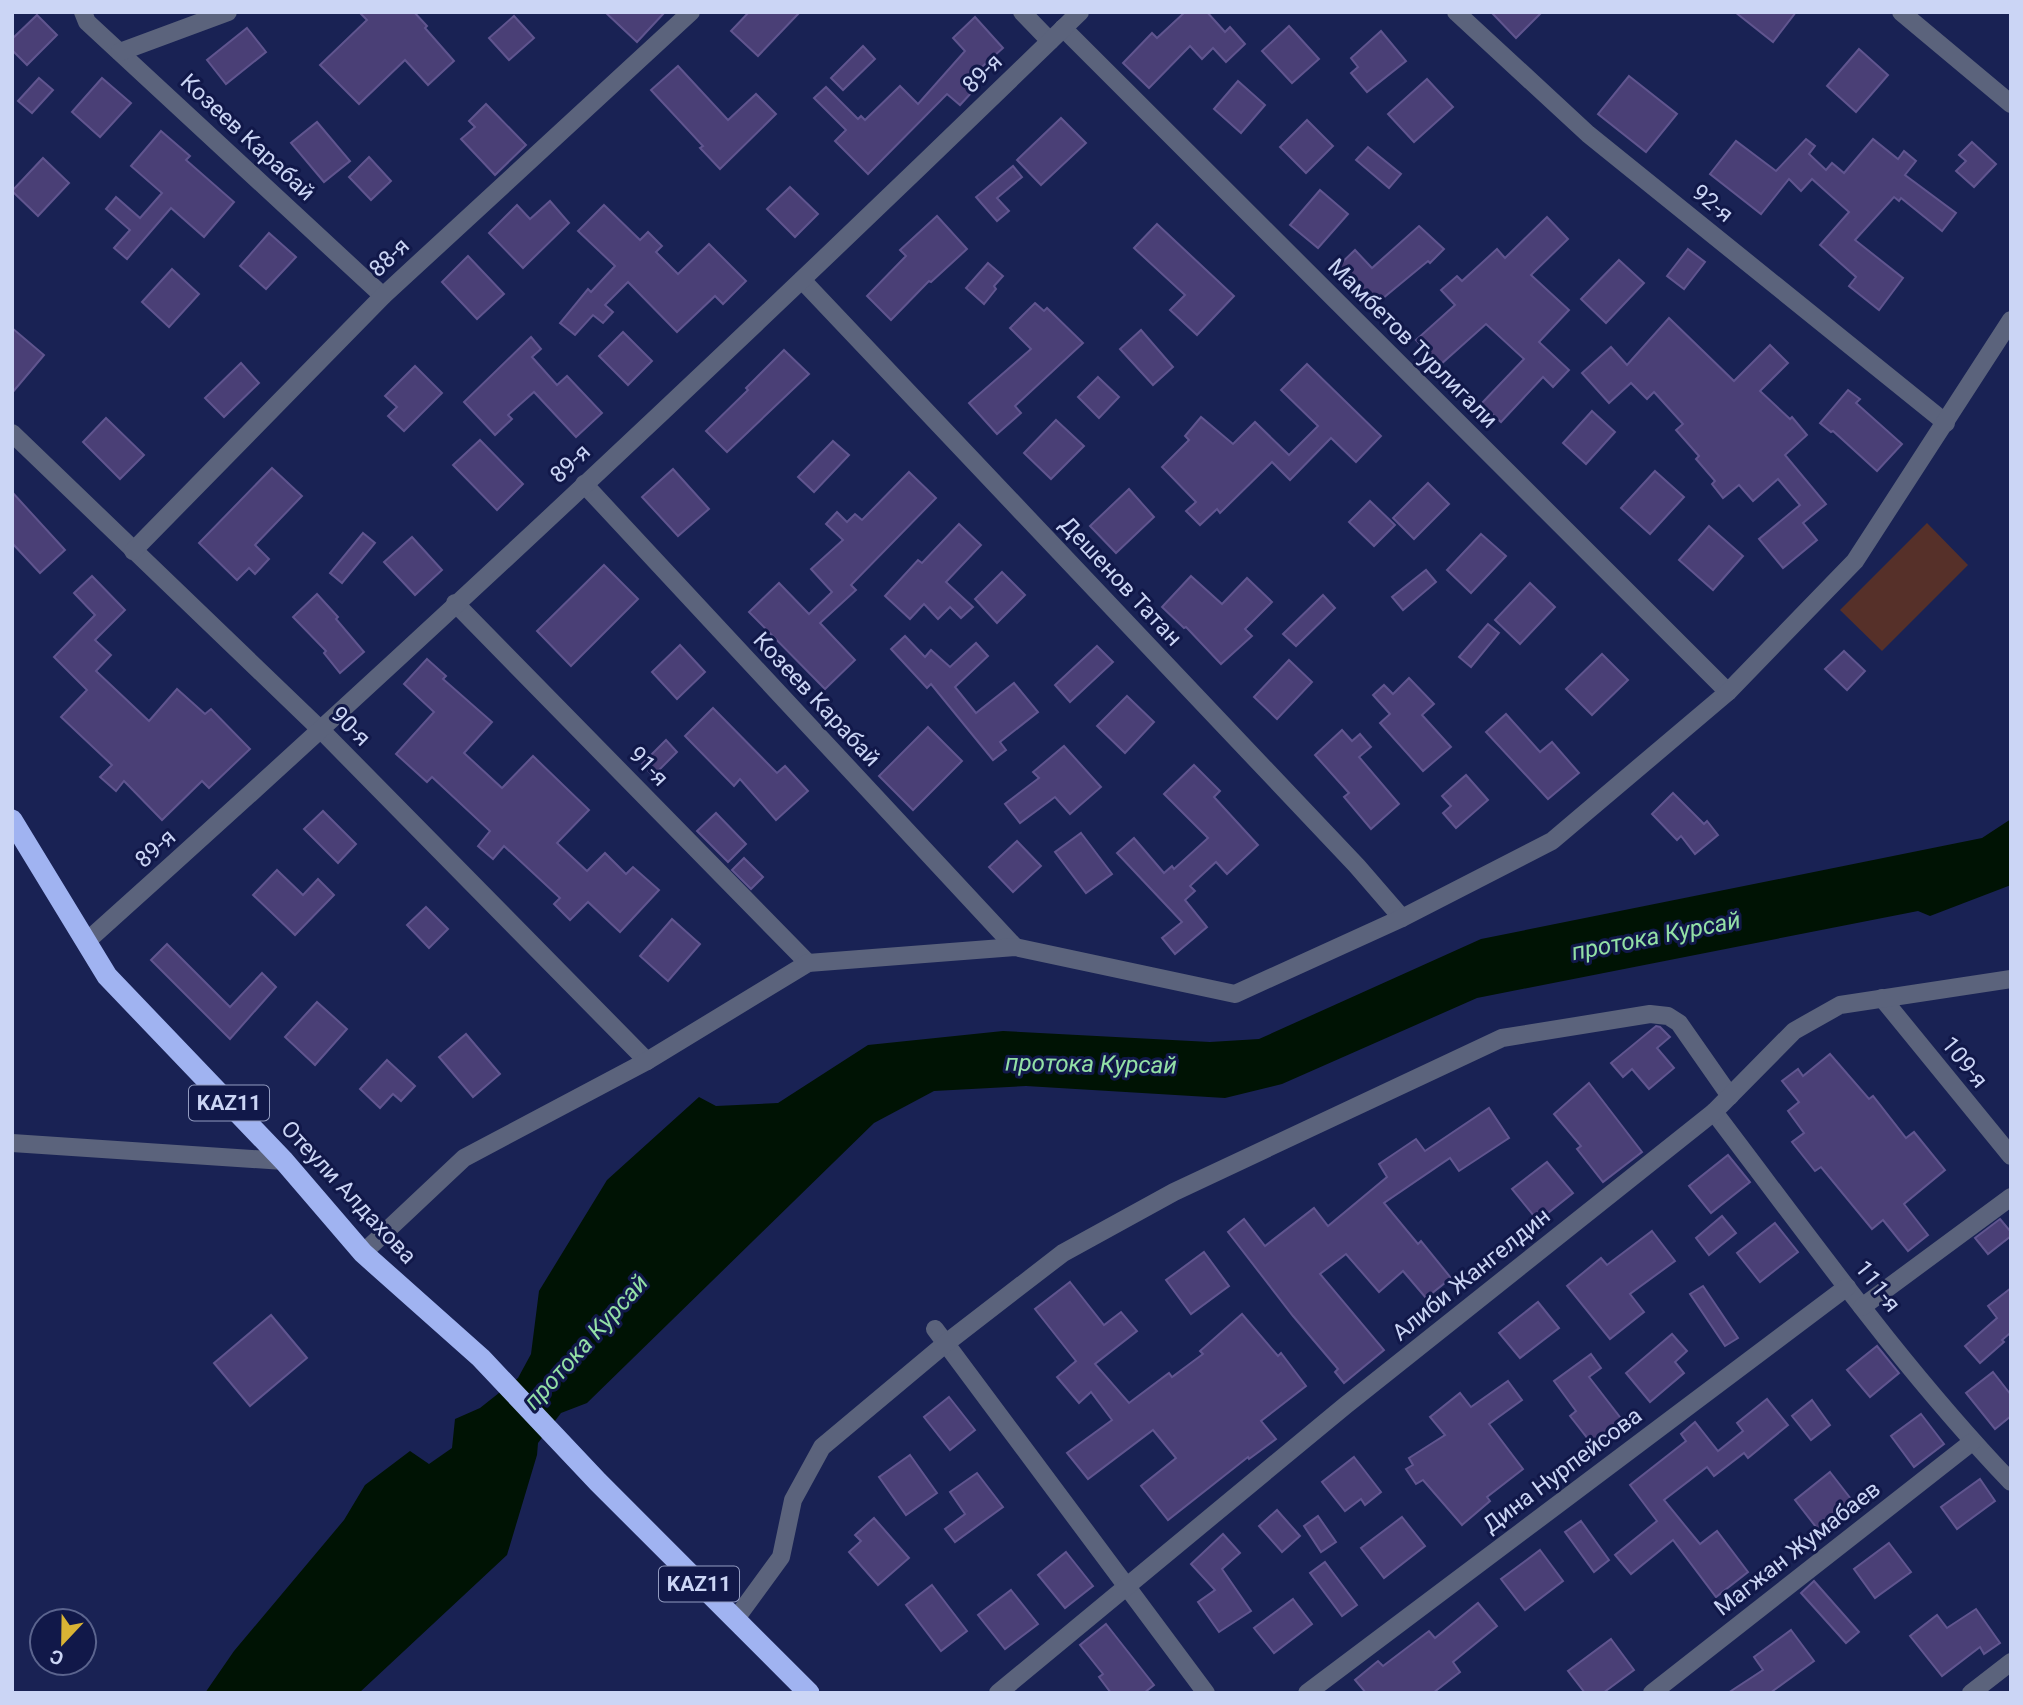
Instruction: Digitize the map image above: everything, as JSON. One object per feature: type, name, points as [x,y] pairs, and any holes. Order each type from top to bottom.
[{"type":"highway","name":"Отеули Алдахова","points":[[12,820],[107,976],[284,1161],[363,1253],[481,1358],[590,1474],[735,1620]]},
{"type":"highway","name":"KAZ11","points":[[735,1620],[809,1693]]},
{"type":"street","name":"Козеев Карабай","points":[[83,12],[87,22],[383,296]]},
{"type":"street","points":[[120,51],[228,12]]},
{"type":"street","name":"88-я","points":[[133,551],[383,296],[691,12]]},
{"type":"street","points":[[1022,12],[1050,41]]},
{"type":"street","name":"89-я","points":[[86,942],[322,731],[455,603],[802,280],[1080,12]]},
{"type":"street","name":"92-я","points":[[1456,12],[1588,134],[1946,423]]},
{"type":"street","points":[[1901,12],[2011,104]]},
{"type":"street","name":"Мамбетов Турлигали","points":[[1063,28],[1728,692]]},
{"type":"street","name":"Дешенов Татан","points":[[802,280],[1357,866],[1402,918]]},
{"type":"street","points":[[363,1253],[464,1158],[647,1061],[808,962],[1015,947],[1236,994],[1402,918],[1552,841],[1728,692],[1856,561],[2011,320]]},
{"type":"street","name":"90-я","points":[[12,433],[322,731],[647,1061]]},
{"type":"street","name":"Козеев Карабай","points":[[584,484],[1015,947]]},
{"type":"street","name":"91-я","points":[[455,603],[808,962]]},
{"type":"street","name":"Алиби Жангелдин","points":[[998,1693],[1346,1405],[1714,1112],[1794,1031],[1840,1005],[2011,979]]},
{"type":"street","name":"109-я","points":[[1882,998],[2011,1156]]},
{"type":"street","points":[[735,1620],[781,1557],[793,1500],[822,1447],[940,1337],[1063,1253],[1174,1192],[1502,1038],[1650,1014],[1668,1016],[1679,1023],[1730,1096]]},
{"type":"street","name":"111-я","points":[[1714,1112],[1862,1307],[1972,1442],[2011,1482]]},
{"type":"street","points":[[12,1143],[284,1161]]},
{"type":"street","points":[[1862,1307],[2011,1197]]},
{"type":"street","name":"Дина Нурпейсова","points":[[1307,1693],[1847,1287]]},
{"type":"street","points":[[940,1337],[1206,1693]]},
{"type":"street","name":"Магжан Жумабаев","points":[[1652,1693],[1972,1442]]},
{"type":"street","points":[[1971,1693],[2011,1662]]},
{"type":"shaded area","points":[[1927,523],[1968,565],[1882,651],[1840,610]]},
{"type":"water","name":"протока Курсай","points":[[2011,819],[2011,885],[1930,916],[1918,911],[1477,998],[1282,1084],[1225,1098],[1026,1086],[934,1091],[874,1123],[587,1403],[561,1413],[538,1443],[537,1455],[507,1555],[359,1693],[205,1693],[234,1651],[344,1520],[365,1485],[410,1451],[429,1464],[452,1448],[455,1419],[480,1408],[518,1378],[531,1354],[539,1291],[607,1180],[699,1097],[716,1106],[778,1103],[868,1045],[1003,1031],[1210,1042],[1259,1039],[1481,939],[1982,838]]},
{"type":"building","points":[[359,12],[414,12],[454,61],[428,85],[405,60],[359,104],[320,65],[367,20]]},
{"type":"building","points":[[605,12],[665,12],[637,42]]},
{"type":"building","points":[[749,12],[800,12],[758,56],[731,31]]},
{"type":"building","points":[[1185,12],[1207,12],[1225,32],[1230,27],[1245,44],[1226,62],[1213,48],[1202,59],[1190,46],[1149,88],[1123,63],[1152,33],[1157,38]]},
{"type":"building","points":[[1491,12],[1542,12],[1516,38]]},
{"type":"building","points":[[1735,12],[1796,12],[1773,42]]},
{"type":"building","points":[[37,15],[57,35],[27,65],[12,50],[12,39]]},
{"type":"building","points":[[514,16],[534,38],[509,60],[489,38]]},
{"type":"building","points":[[975,17],[1003,48],[963,84],[972,92],[960,105],[947,94],[868,174],[835,141],[846,130],[814,98],[826,87],[858,119],[861,116],[865,120],[900,86],[918,104],[965,51],[953,38]]},
{"type":"building","points":[[1289,26],[1319,59],[1292,83],[1262,51]]},
{"type":"building","points":[[247,28],[266,52],[226,84],[207,60]]},
{"type":"building","points":[[1381,31],[1406,61],[1367,92],[1351,73],[1358,67],[1351,58]]},
{"type":"building","points":[[863,46],[875,59],[843,90],[831,78]]},
{"type":"building","points":[[1859,49],[1888,75],[1856,112],[1827,86]]},
{"type":"building","points":[[678,66],[728,120],[756,94],[776,114],[720,169],[700,148],[703,146],[651,90]]},
{"type":"building","points":[[1629,76],[1677,114],[1646,152],[1598,114]]},
{"type":"building","points":[[39,78],[53,90],[32,113],[18,101]]},
{"type":"building","points":[[102,78],[131,103],[100,137],[72,112]]},
{"type":"building","points":[[1427,79],[1453,107],[1414,142],[1388,114]]},
{"type":"building","points":[[1238,81],[1265,105],[1241,133],[1214,109]]},
{"type":"building","points":[[486,104],[526,145],[495,175],[461,139],[475,127],[469,121]]},
{"type":"building","points":[[1061,118],[1086,143],[1041,185],[1017,160]]},
{"type":"building","points":[[1307,120],[1333,146],[1306,173],[1280,147]]},
{"type":"building","points":[[317,122],[350,161],[324,182],[291,143]]},
{"type":"building","points":[[161,131],[190,156],[186,160],[234,202],[204,237],[171,208],[127,259],[114,248],[130,230],[106,209],[116,197],[140,218],[162,193],[131,166]]},
{"type":"building","points":[[1806,139],[1815,146],[1809,154],[1826,170],[1832,163],[1844,173],[1873,139],[1898,159],[1904,151],[1916,161],[1905,175],[1956,213],[1942,231],[1901,198],[1899,201],[1894,197],[1855,240],[1903,278],[1879,310],[1849,286],[1856,277],[1820,245],[1849,212],[1812,179],[1801,191],[1789,179],[1761,214],[1710,174],[1736,141],[1776,171]]},
{"type":"building","points":[[1972,142],[1996,164],[1974,187],[1956,171],[1966,161],[1959,155]]},
{"type":"building","points":[[1368,147],[1401,174],[1389,188],[1356,160]]},
{"type":"building","points":[[369,157],[391,181],[371,200],[349,177]]},
{"type":"building","points":[[43,158],[69,183],[38,216],[12,191]]},
{"type":"building","points":[[1013,166],[1022,177],[997,198],[1009,211],[997,221],[976,197]]},
{"type":"building","points":[[790,187],[818,214],[795,237],[767,209]]},
{"type":"building","points":[[1320,190],[1348,214],[1318,248],[1290,225]]},
{"type":"building","points":[[550,201],[569,223],[523,268],[489,233],[517,205],[530,219]]},
{"type":"building","points":[[604,205],[640,240],[648,232],[662,246],[656,252],[678,274],[709,244],[746,281],[723,304],[715,296],[677,332],[628,282],[605,305],[613,312],[603,323],[593,315],[575,335],[560,323],[588,289],[591,292],[615,266],[578,231]]},
{"type":"building","points":[[937,216],[967,249],[929,281],[891,320],[867,296],[906,256],[900,250]]},
{"type":"building","points":[[1547,217],[1568,239],[1531,275],[1569,310],[1539,342],[1569,370],[1553,387],[1543,377],[1501,422],[1481,404],[1524,359],[1486,324],[1440,365],[1416,340],[1455,305],[1441,290],[1457,276],[1462,281],[1497,249],[1505,258]]},
{"type":"building","points":[[1157,224],[1234,296],[1197,335],[1170,310],[1185,295],[1134,248]]},
{"type":"building","points":[[1419,226],[1444,249],[1371,308],[1337,267],[1355,250],[1372,268]]},
{"type":"building","points":[[269,233],[296,257],[266,289],[240,266]]},
{"type":"building","points":[[1688,249],[1705,262],[1684,289],[1667,276]]},
{"type":"building","points":[[468,256],[504,294],[477,319],[442,282]]},
{"type":"building","points":[[1619,260],[1644,283],[1606,323],[1581,299]]},
{"type":"building","points":[[988,263],[1003,276],[984,304],[966,288]]},
{"type":"building","points":[[172,269],[199,294],[169,327],[142,302]]},
{"type":"building","points":[[1035,303],[1044,311],[1047,308],[1083,343],[1015,406],[1021,413],[997,434],[969,403],[1031,349],[1010,328]]},
{"type":"building","points":[[1669,318],[1734,381],[1770,345],[1788,363],[1760,391],[1790,419],[1792,417],[1807,435],[1785,455],[1826,504],[1803,523],[1817,540],[1783,568],[1759,539],[1800,505],[1778,479],[1753,501],[1739,485],[1723,498],[1712,484],[1715,481],[1696,459],[1699,456],[1676,430],[1683,424],[1654,392],[1647,399],[1631,383],[1609,403],[1582,373],[1611,347],[1627,365]]},
{"type":"building","points":[[12,328],[44,355],[12,393]]},
{"type":"building","points":[[1141,330],[1173,367],[1153,385],[1120,349]]},
{"type":"building","points":[[623,332],[652,361],[628,385],[599,356]]},
{"type":"building","points":[[531,337],[541,349],[532,357],[557,385],[567,376],[602,413],[576,437],[534,392],[508,415],[512,419],[495,435],[464,402]]},
{"type":"building","points":[[784,350],[809,374],[727,452],[706,431]]},
{"type":"building","points":[[241,363],[259,383],[224,417],[205,398]]},
{"type":"building","points":[[1307,364],[1381,436],[1356,462],[1331,438],[1290,480],[1272,462],[1220,513],[1217,509],[1200,525],[1186,511],[1196,502],[1162,467],[1189,440],[1185,436],[1201,417],[1233,444],[1255,422],[1289,455],[1318,426],[1281,390]]},
{"type":"building","points":[[415,366],[442,393],[404,431],[388,416],[397,407],[385,396]]},
{"type":"building","points":[[1098,377],[1119,397],[1099,418],[1078,397]]},
{"type":"building","points":[[1848,390],[1860,399],[1856,403],[1902,444],[1877,471],[1833,431],[1820,423]]},
{"type":"building","points":[[1592,411],[1615,432],[1586,464],[1563,443]]},
{"type":"building","points":[[106,418],[144,455],[120,479],[83,442]]},
{"type":"building","points":[[1056,420],[1084,446],[1051,479],[1024,453]]},
{"type":"building","points":[[480,440],[523,484],[497,510],[453,465]]},
{"type":"building","points":[[833,441],[849,455],[814,492],[798,477]]},
{"type":"building","points":[[272,468],[302,496],[255,545],[269,559],[255,574],[249,568],[237,580],[199,543]]},
{"type":"building","points":[[673,469],[709,509],[678,536],[642,497]]},
{"type":"building","points":[[1655,471],[1684,497],[1650,534],[1621,508]]},
{"type":"building","points":[[909,472],[936,498],[851,585],[856,590],[820,623],[855,660],[825,689],[749,612],[779,583],[809,614],[832,592],[811,569],[843,540],[826,524],[837,512],[847,522],[855,514],[862,520]]},
{"type":"building","points":[[1428,483],[1449,504],[1414,539],[1393,518]]},
{"type":"building","points":[[1129,489],[1154,517],[1116,553],[1090,526]]},
{"type":"building","points":[[12,492],[65,550],[40,573],[12,543]]},
{"type":"building","points":[[1370,501],[1395,525],[1374,546],[1349,522]]},
{"type":"building","points":[[959,524],[981,545],[946,582],[973,607],[961,618],[950,607],[938,619],[924,604],[910,619],[885,596],[918,560],[922,563]]},
{"type":"building","points":[[1709,526],[1743,556],[1713,590],[1679,560]]},
{"type":"building","points":[[363,533],[375,543],[342,583],[330,573]]},
{"type":"building","points":[[1481,534],[1506,556],[1471,593],[1447,570]]},
{"type":"building","points":[[412,537],[442,570],[415,595],[384,562]]},
{"type":"building","points":[[604,565],[638,599],[571,666],[537,631]]},
{"type":"building","points":[[1426,570],[1436,582],[1403,610],[1392,597]]},
{"type":"building","points":[[1002,572],[1025,595],[997,623],[975,599]]},
{"type":"building","points":[[92,576],[125,610],[95,640],[111,655],[96,671],[149,721],[177,689],[205,714],[211,709],[250,749],[209,788],[202,781],[162,820],[124,781],[116,791],[100,777],[112,765],[61,717],[87,690],[54,657],[95,615],[74,593]]},
{"type":"building","points":[[1191,576],[1222,604],[1247,578],[1272,602],[1245,629],[1252,636],[1221,664],[1186,627],[1162,607]]},
{"type":"building","points":[[1530,583],[1555,607],[1520,644],[1495,620]]},
{"type":"building","points":[[317,594],[364,652],[340,673],[324,653],[326,651],[293,617]]},
{"type":"building","points":[[1323,595],[1335,608],[1296,646],[1283,634]]},
{"type":"building","points":[[1488,624],[1499,633],[1471,667],[1459,657]]},
{"type":"building","points":[[905,636],[925,657],[931,650],[950,667],[976,643],[988,656],[955,687],[976,713],[1014,683],[1038,712],[1000,742],[1006,750],[993,760],[931,684],[927,688],[891,649]]},
{"type":"building","points":[[680,645],[705,672],[677,699],[652,672]]},
{"type":"building","points":[[1097,646],[1113,662],[1070,702],[1055,685]]},
{"type":"building","points":[[1844,651],[1865,671],[1847,690],[1825,669]]},
{"type":"building","points":[[1602,654],[1628,680],[1592,715],[1566,689]]},
{"type":"building","points":[[427,659],[446,676],[443,679],[492,722],[464,753],[502,788],[533,756],[589,810],[557,843],[587,871],[605,853],[626,874],[633,867],[659,890],[620,932],[588,902],[570,920],[554,904],[560,898],[504,846],[493,859],[478,846],[490,831],[432,777],[427,782],[396,754],[434,712],[404,684]]},
{"type":"building","points":[[1289,660],[1312,682],[1277,719],[1254,697]]},
{"type":"building","points":[[1409,678],[1434,704],[1422,715],[1451,747],[1423,771],[1380,723],[1390,714],[1373,695],[1384,685],[1393,694]]},
{"type":"building","points":[[1127,696],[1154,722],[1125,753],[1097,726]]},
{"type":"building","points":[[713,708],[777,773],[785,766],[808,791],[776,820],[740,779],[734,786],[685,736]]},
{"type":"building","points":[[1506,714],[1540,752],[1552,742],[1579,773],[1548,799],[1486,732]]},
{"type":"building","points":[[928,727],[962,761],[913,810],[879,776]]},
{"type":"building","points":[[1342,730],[1352,741],[1360,734],[1371,747],[1359,757],[1399,804],[1371,829],[1344,797],[1349,793],[1315,755]]},
{"type":"building","points":[[666,740],[677,752],[653,776],[642,764]]},
{"type":"building","points":[[1064,746],[1101,787],[1070,814],[1055,797],[1020,823],[1005,804],[1039,778],[1033,772]]},
{"type":"building","points":[[1194,765],[1220,791],[1214,797],[1258,845],[1227,874],[1216,862],[1190,886],[1195,891],[1185,900],[1207,927],[1175,954],[1162,938],[1182,922],[1117,853],[1134,838],[1164,873],[1172,866],[1174,869],[1208,838],[1164,794]]},
{"type":"building","points":[[1466,775],[1488,800],[1456,828],[1443,813],[1451,806],[1442,796]]},
{"type":"building","points":[[1673,793],[1704,824],[1707,821],[1718,835],[1695,854],[1681,836],[1677,840],[1652,814]]},
{"type":"building","points":[[323,811],[356,844],[338,863],[304,829]]},
{"type":"building","points":[[716,813],[746,844],[728,862],[697,831]]},
{"type":"building","points":[[1081,833],[1112,874],[1086,893],[1055,852]]},
{"type":"building","points":[[1017,841],[1041,866],[1013,892],[989,867]]},
{"type":"building","points":[[744,858],[763,877],[751,889],[732,870]]},
{"type":"building","points":[[277,870],[303,895],[318,879],[334,895],[295,935],[253,895]]},
{"type":"building","points":[[426,907],[448,929],[429,948],[407,925]]},
{"type":"building","points":[[672,919],[700,944],[668,981],[640,956]]},
{"type":"building","points":[[167,944],[230,1007],[262,973],[276,987],[230,1039],[151,960]]},
{"type":"building","points":[[317,1002],[347,1029],[315,1065],[285,1037]]},
{"type":"building","points":[[1656,1026],[1670,1037],[1657,1048],[1674,1068],[1649,1089],[1632,1069],[1623,1077],[1611,1063]]},
{"type":"building","points":[[466,1034],[500,1074],[473,1097],[439,1057]]},
{"type":"building","points":[[1830,1054],[1869,1099],[1873,1096],[1906,1138],[1914,1132],[1945,1170],[1904,1204],[1928,1235],[1908,1251],[1883,1220],[1872,1229],[1821,1167],[1815,1171],[1792,1142],[1804,1133],[1788,1111],[1799,1102],[1782,1081],[1798,1069],[1803,1076]]},
{"type":"building","points":[[387,1060],[415,1086],[401,1101],[393,1094],[380,1108],[360,1089]]},
{"type":"building","points":[[1589,1083],[1642,1152],[1603,1182],[1577,1149],[1581,1146],[1554,1114]]},
{"type":"building","points":[[1489,1108],[1509,1138],[1459,1171],[1450,1158],[1384,1203],[1418,1244],[1421,1241],[1451,1278],[1426,1298],[1403,1271],[1379,1292],[1346,1254],[1320,1274],[1384,1350],[1344,1383],[1335,1372],[1338,1369],[1228,1232],[1244,1219],[1265,1246],[1314,1208],[1328,1226],[1387,1177],[1379,1164],[1416,1139],[1425,1151]]},
{"type":"building","points":[[1728,1155],[1750,1182],[1711,1213],[1689,1186]]},
{"type":"building","points":[[1547,1162],[1573,1193],[1538,1221],[1512,1189]]},
{"type":"building","points":[[1722,1216],[1736,1233],[1709,1255],[1696,1238]]},
{"type":"building","points":[[2000,1219],[2011,1232],[2011,1236],[1988,1254],[1975,1238]]},
{"type":"building","points":[[1775,1223],[1798,1252],[1760,1282],[1737,1253]]},
{"type":"building","points":[[1652,1231],[1675,1261],[1630,1294],[1644,1312],[1610,1339],[1567,1286],[1601,1258],[1607,1265]]},
{"type":"building","points":[[1204,1252],[1229,1286],[1191,1314],[1166,1280]]},
{"type":"building","points":[[1070,1282],[1104,1325],[1121,1312],[1137,1331],[1095,1364],[1129,1403],[1169,1373],[1172,1377],[1203,1354],[1200,1351],[1242,1314],[1278,1356],[1281,1353],[1306,1386],[1261,1421],[1276,1439],[1249,1459],[1248,1457],[1168,1520],[1141,1486],[1176,1458],[1153,1430],[1088,1479],[1067,1453],[1112,1420],[1091,1392],[1079,1403],[1057,1377],[1076,1361],[1035,1309]]},
{"type":"building","points":[[1703,1286],[1738,1338],[1725,1346],[1690,1294]]},
{"type":"building","points":[[2011,1288],[2011,1336],[2009,1334],[2002,1340],[2004,1342],[1980,1363],[1965,1346],[1997,1318],[1988,1306]]},
{"type":"building","points":[[1538,1302],[1559,1328],[1520,1358],[1499,1333]]},
{"type":"building","points":[[271,1315],[307,1358],[250,1406],[214,1363]]},
{"type":"building","points":[[1672,1334],[1687,1351],[1675,1362],[1684,1373],[1650,1402],[1626,1373]]},
{"type":"building","points":[[1877,1346],[1899,1373],[1870,1397],[1847,1370]]},
{"type":"building","points":[[1591,1354],[1601,1368],[1589,1377],[1623,1421],[1592,1444],[1570,1416],[1576,1411],[1554,1381]]},
{"type":"building","points":[[1993,1372],[2011,1395],[2011,1416],[1995,1429],[1966,1393]]},
{"type":"building","points":[[1508,1381],[1522,1400],[1489,1424],[1523,1469],[1487,1497],[1490,1501],[1462,1525],[1423,1480],[1416,1484],[1406,1469],[1413,1465],[1409,1458],[1445,1435],[1430,1417],[1460,1393],[1471,1407]]},
{"type":"building","points":[[949,1397],[975,1430],[950,1450],[924,1417]]},
{"type":"building","points":[[1767,1399],[1788,1425],[1748,1458],[1744,1453],[1714,1476],[1707,1467],[1664,1500],[1700,1544],[1717,1531],[1748,1572],[1716,1597],[1673,1540],[1631,1574],[1615,1555],[1657,1521],[1630,1485],[1686,1441],[1681,1434],[1695,1422],[1718,1451],[1743,1431],[1737,1423]]},
{"type":"building","points":[[1812,1400],[1830,1425],[1811,1440],[1792,1416]]},
{"type":"building","points":[[1921,1414],[1944,1444],[1914,1467],[1891,1436]]},
{"type":"building","points":[[910,1455],[937,1493],[906,1515],[879,1477]]},
{"type":"building","points":[[1354,1457],[1381,1492],[1365,1505],[1361,1499],[1345,1511],[1322,1482]]},
{"type":"building","points":[[1830,1472],[1858,1508],[1823,1536],[1795,1500]]},
{"type":"building","points":[[977,1473],[1003,1507],[955,1542],[945,1529],[965,1514],[950,1492]]},
{"type":"building","points":[[1980,1479],[1995,1501],[1957,1529],[1941,1507]]},
{"type":"building","points":[[1277,1510],[1300,1536],[1282,1552],[1259,1526]]},
{"type":"building","points":[[1318,1516],[1336,1542],[1321,1552],[1304,1526]]},
{"type":"building","points":[[1402,1517],[1425,1546],[1384,1578],[1361,1548]]},
{"type":"building","points":[[874,1518],[909,1558],[878,1585],[849,1552],[861,1541],[855,1535]]},
{"type":"building","points":[[1581,1521],[1609,1560],[1594,1572],[1565,1532]]},
{"type":"building","points":[[1223,1534],[1240,1553],[1222,1569],[1251,1611],[1219,1632],[1198,1602],[1215,1590],[1191,1564]]},
{"type":"building","points":[[1889,1543],[1911,1572],[1875,1598],[1854,1569]]},
{"type":"building","points":[[1540,1550],[1563,1581],[1525,1610],[1501,1579]]},
{"type":"building","points":[[1066,1552],[1093,1586],[1065,1608],[1038,1575]]},
{"type":"building","points":[[1325,1562],[1357,1605],[1342,1616],[1310,1573]]},
{"type":"building","points":[[1814,1581],[1859,1632],[1846,1643],[1801,1593]]},
{"type":"building","points":[[932,1585],[967,1631],[941,1651],[906,1605]]},
{"type":"building","points":[[1011,1590],[1038,1624],[1005,1649],[978,1615]]},
{"type":"building","points":[[1293,1599],[1312,1624],[1274,1653],[1254,1628]]},
{"type":"building","points":[[1478,1603],[1497,1626],[1453,1662],[1460,1672],[1433,1693],[1366,1693],[1355,1680],[1378,1661],[1383,1666],[1429,1631],[1435,1638]]},
{"type":"building","points":[[1976,1609],[2000,1643],[1984,1654],[1980,1647],[1942,1676],[1910,1636],[1937,1615],[1947,1628]]},
{"type":"building","points":[[1106,1624],[1154,1685],[1144,1693],[1111,1693],[1099,1677],[1103,1674],[1080,1645]]},
{"type":"building","points":[[1791,1630],[1814,1661],[1770,1693],[1728,1693],[1763,1670],[1754,1657]]},
{"type":"building","points":[[1611,1639],[1634,1670],[1603,1693],[1585,1693],[1568,1671]]}]
